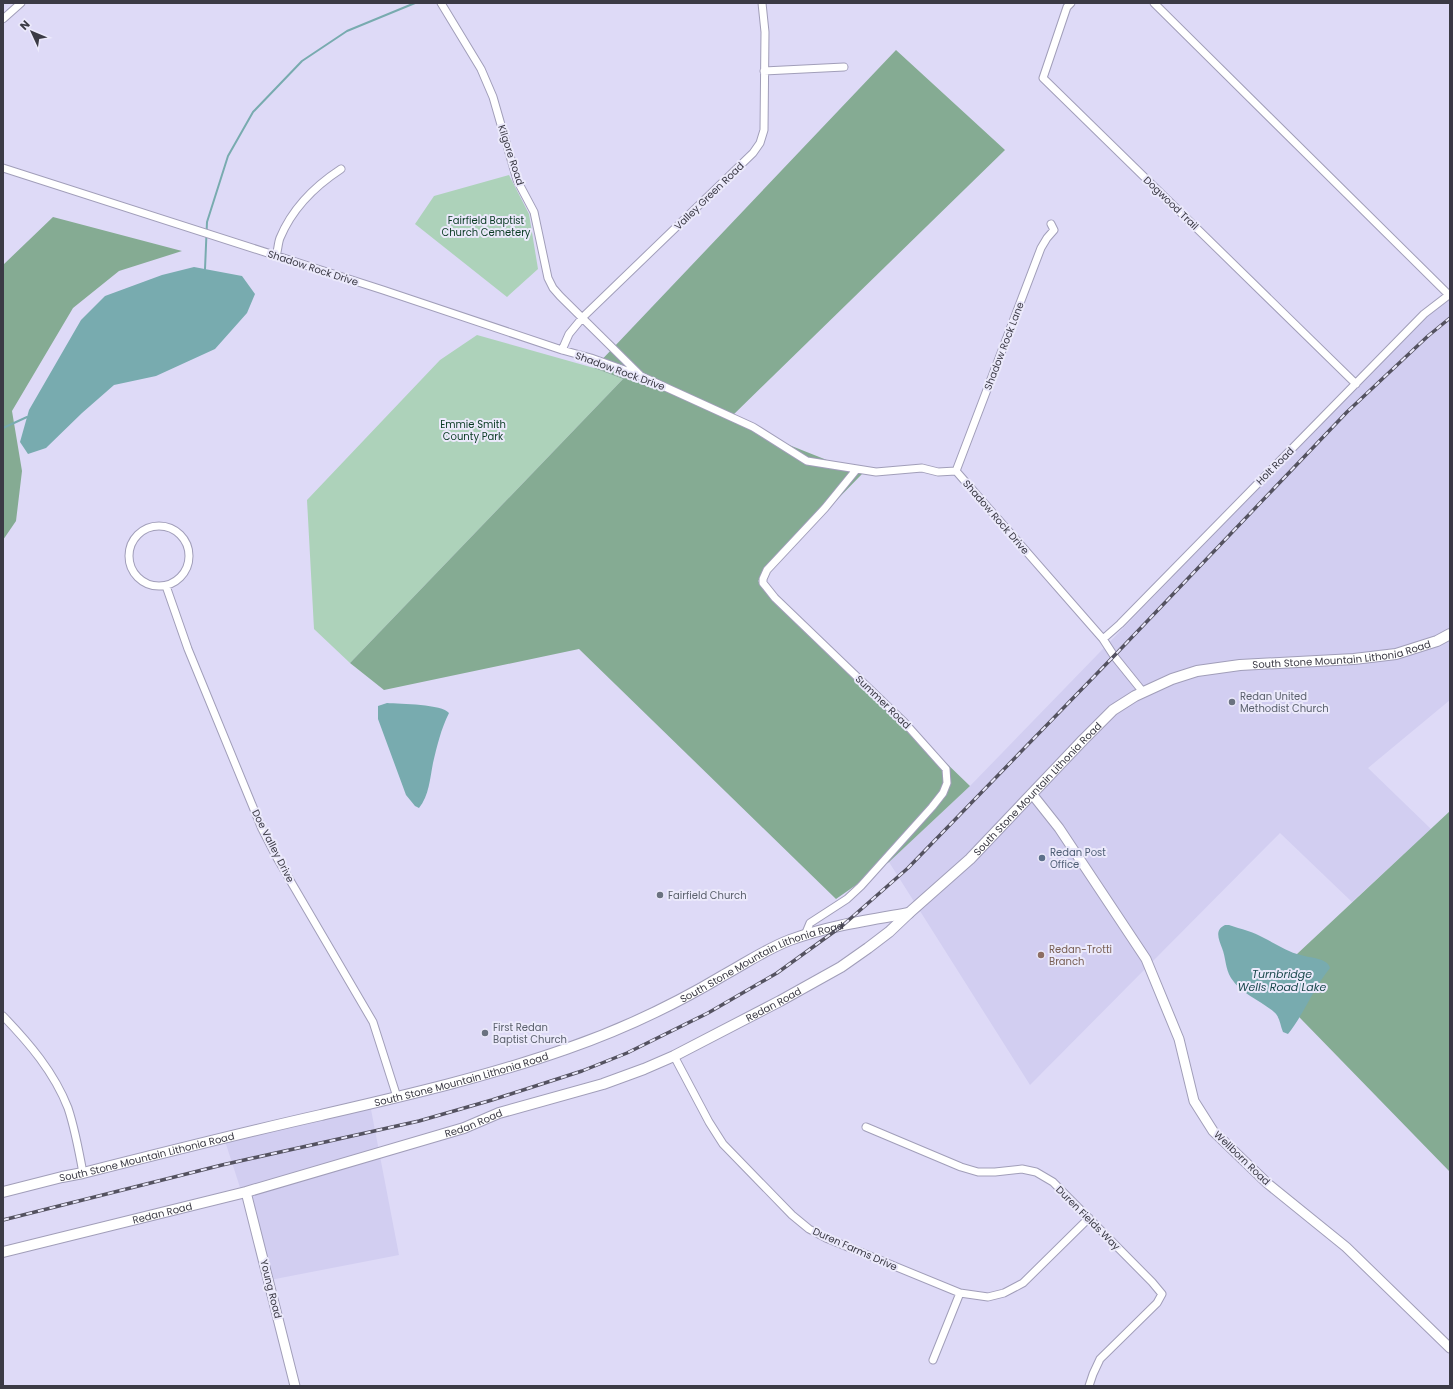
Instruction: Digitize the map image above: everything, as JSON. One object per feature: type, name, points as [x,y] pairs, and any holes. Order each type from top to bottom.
[{"type":"main road","name":"South Stone Mountain Lithonia Road","points":[[3,1192],[397,1097],[516,1066],[591,1040],[632,1024],[780,944],[805,935],[842,926],[909,913],[970,859],[1113,710],[1143,692],[1172,679],[1198,671],[1240,665],[1354,659],[1396,654],[1436,641],[1450,634]]},
{"type":"main road","name":"Redan Road","points":[[3,1252],[246,1192],[451,1131],[499,1113],[608,1082],[674,1056],[841,967],[889,932],[909,913]]},
{"type":"street","points":[[3,19],[21,3]]},
{"type":"street","name":"Kilgore Road","points":[[441,3],[481,69],[493,97],[517,180],[534,212],[548,278],[556,292],[641,376]]},
{"type":"street","name":"Valley Green Road","points":[[562,350],[569,334],[582,317],[753,153],[760,143],[764,130],[765,32],[762,3]]},
{"type":"street","name":"Dogwood Trail","points":[[1071,3],[1067,7],[1043,78],[1356,384]]},
{"type":"street","points":[[1154,3],[1450,295]]},
{"type":"street","points":[[764,71],[844,67]]},
{"type":"street","name":"Shadow Rock Drive","points":[[3,168],[562,350],[591,358],[641,376],[753,427],[807,461],[876,472],[922,468],[938,472],[956,471],[1103,639],[1114,656],[1143,692]]},
{"type":"street","points":[[276,256],[280,239],[290,220],[305,199],[326,179],[341,169]]},
{"type":"street","name":"Shadow Rock Lane","points":[[956,471],[1041,248],[1054,230],[1051,224]]},
{"type":"street","name":"Holt Road","points":[[1103,639],[1120,624],[1424,314],[1450,295]]},
{"type":"street","name":"Summer Road","points":[[805,935],[810,923],[847,899],[861,886],[932,807],[943,793],[947,783],[946,769],[924,743],[817,637],[775,598],[763,583],[767,570],[825,508],[856,470]]},
{"type":"street","points":[[155,527],[164,527],[174,530],[182,536],[188,546],[188,566],[183,575],[175,582],[166,586],[157,586],[140,580],[130,563],[132,544],[138,536],[146,530],[155,527]]},
{"type":"street","name":"Doe Valley Drive","points":[[166,586],[188,648],[262,829],[277,858],[373,1022],[397,1097]]},
{"type":"street","name":"Wellborn Road","points":[[1032,794],[1059,828],[1146,959],[1179,1039],[1194,1101],[1213,1130],[1267,1183],[1346,1247],[1450,1348]]},
{"type":"street","points":[[3,1016],[41,1059],[58,1087],[67,1107],[75,1133],[83,1173]]},
{"type":"street","name":"Duren Farms Drive","points":[[674,1056],[722,1144],[792,1215],[810,1230],[960,1293],[988,1297],[1004,1293],[1023,1283],[1088,1218]]},
{"type":"street","name":"Duren Fields Way","points":[[866,1127],[961,1167],[978,1172],[1022,1169],[1036,1172],[1052,1182],[1152,1282],[1162,1294],[1157,1303],[1100,1359],[1092,1374],[1089,1386]]},
{"type":"street","name":"Young Road","points":[[246,1192],[295,1386]]},
{"type":"street","points":[[933,1360],[960,1293]]},
{"type":"shaded area","points":[[896,50],[1005,150],[730,418],[769,437],[862,474],[758,581],[970,786],[889,862],[836,899],[579,649],[384,690],[350,663],[623,379],[594,368]]},
{"type":"shaded area","points":[[53,217],[182,251],[119,271],[73,308],[12,411],[22,471],[16,521],[3,540],[3,265]]},
{"type":"shaded area","points":[[1450,298],[1450,700],[1368,768],[1431,829],[1352,902],[1280,833],[1030,1085],[889,862],[970,786],[1427,315]]},
{"type":"shaded area","points":[[1450,811],[1450,1172],[1266,983]]},
{"type":"shaded area","points":[[369,1099],[399,1255],[270,1280],[224,1138]]},
{"type":"green space","name":"Fairfield Baptist Church Cemetery","points":[[509,175],[529,214],[538,269],[507,297],[415,224],[434,196]]},
{"type":"green space","name":"Emmie Smith County Park","points":[[477,335],[594,368],[623,379],[350,663],[314,629],[307,500],[440,360]]},
{"type":"water","points":[[194,267],[242,276],[255,294],[247,313],[215,349],[156,376],[114,385],[82,413],[46,448],[28,454],[20,442],[29,410],[81,320],[105,296],[162,275]]},
{"type":"water","points":[[387,703],[430,706],[445,710],[449,713],[438,744],[427,792],[419,808],[415,806],[406,795],[378,719],[378,706]]},
{"type":"water","name":"Turnbridge Wells Road Lake","points":[[1225,925],[1252,932],[1291,952],[1322,960],[1329,965],[1330,968],[1288,1034],[1283,1032],[1279,1019],[1274,1012],[1245,993],[1231,978],[1218,935],[1219,930]]},
{"type":"waterway","points":[[205,269],[207,222],[228,156],[253,112],[302,61],[347,31],[415,3]]},
{"type":"waterway","points":[[3,428],[27,417]]},
{"type":"railway","points":[[3,1220],[222,1165],[419,1121],[492,1100],[582,1071],[627,1053],[708,1013],[777,973],[842,926],[908,868],[1114,656],[1347,412],[1428,336],[1450,318]]},
{"type":"place","name":"Redan United Methodist Church","points":[[1232,702]]},
{"type":"place","name":"Redan Post Office","points":[[1042,858]]},
{"type":"place","name":"Fairfield Church","points":[[660,895]]},
{"type":"place","name":"Redan-Trotti Branch","points":[[1041,955]]},
{"type":"place","name":"First Redan Baptist Church","points":[[485,1033]]}]
